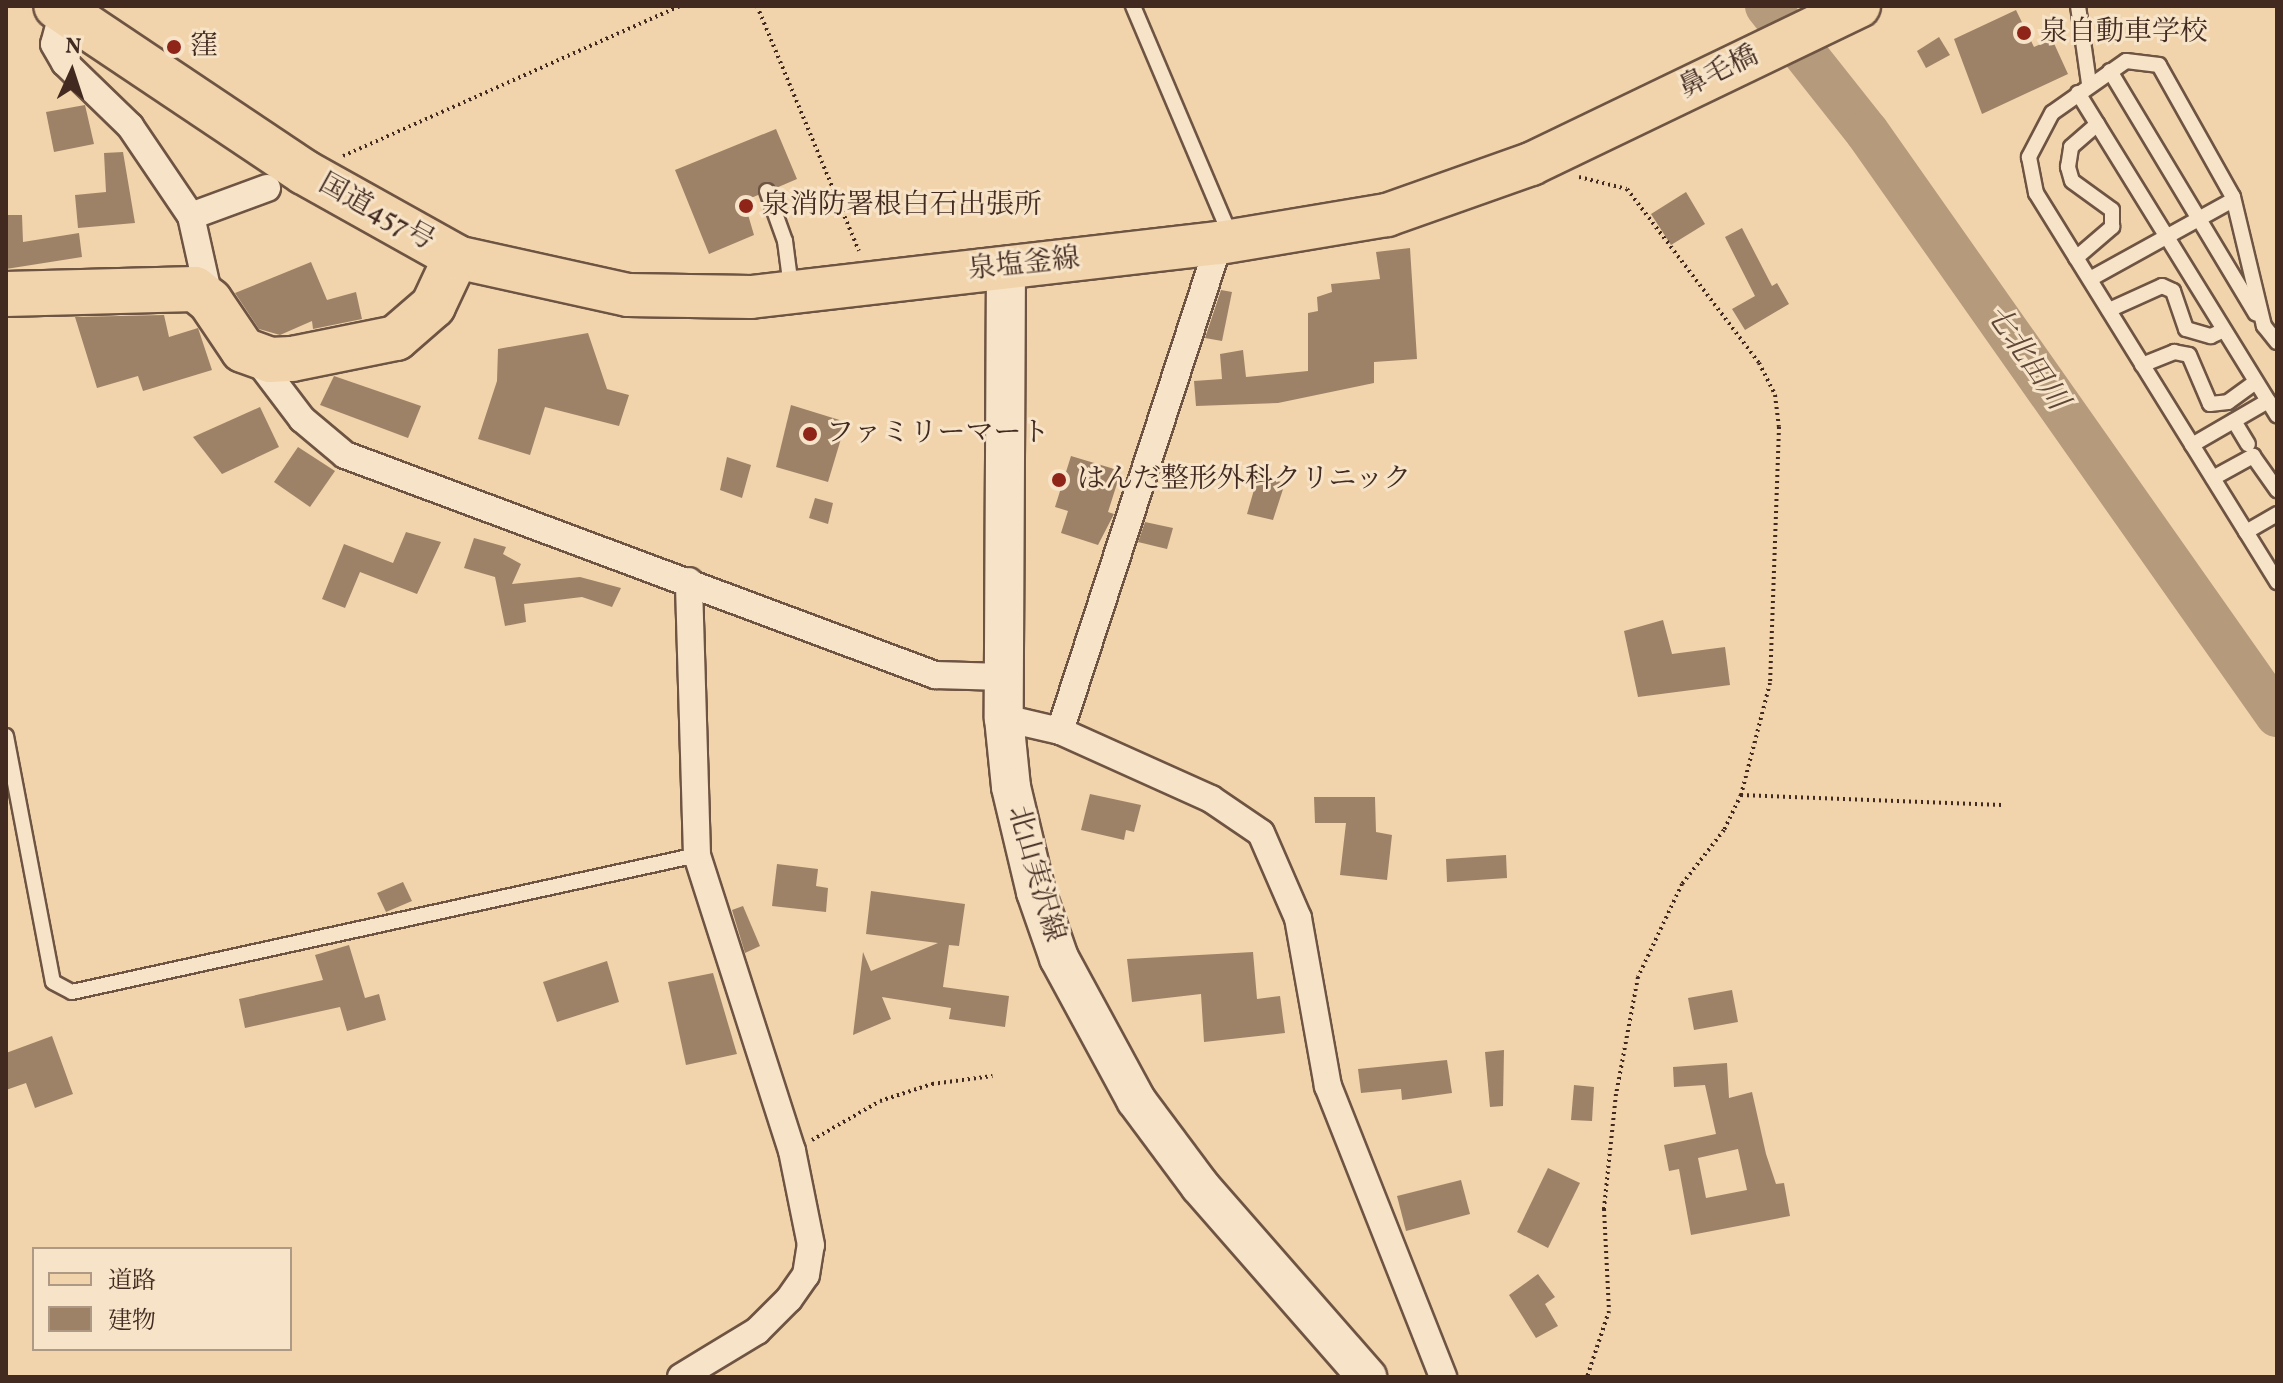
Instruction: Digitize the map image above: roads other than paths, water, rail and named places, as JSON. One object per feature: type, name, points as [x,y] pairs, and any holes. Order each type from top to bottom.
[{"type":"highway","name":"国道457号","points":[[59,8],[327,185],[456,257],[433,306],[396,338],[292,359],[255,357]]},
{"type":"highway","points":[[6,294],[179,286],[210,301],[243,350],[255,357]]},
{"type":"main road","name":"鼻毛橋","points":[[1580,139],[1859,6]]},
{"type":"main road","name":"泉塩釜線","points":[[456,257],[628,295],[692,299],[791,292],[1226,242],[1387,215],[1531,164],[1580,139]]},
{"type":"street","points":[[59,8],[54,44],[65,63],[130,126],[191,216],[210,301]]},
{"type":"street","points":[[191,216],[267,188]]},
{"type":"street","points":[[1060,731],[1226,242]]},
{"type":"street","name":"北山実沢線","points":[[1006,267],[1004,718],[1011,787],[1036,892],[1096,1034],[1200,1186],[1367,1377]]},
{"type":"street","points":[[255,357],[302,419],[345,455],[935,675],[1004,677]]},
{"type":"street","points":[[681,1377],[757,1331],[806,1275],[809,1216],[792,1151],[697,855],[689,581]]},
{"type":"street","points":[[1004,718],[1060,731],[1211,799],[1261,833],[1298,918],[1328,1086],[1443,1377]]},
{"type":"lane","points":[[1133,6],[1226,242]]},
{"type":"lane","points":[[2078,6],[2083,88],[2097,124],[2277,415]]},
{"type":"lane","points":[[2264,326],[2233,200],[2159,65],[2126,61],[2083,88],[2040,128],[2029,157],[2036,193],[2246,532],[2272,562],[2277,582]]},
{"type":"lane","points":[[2110,71],[2264,326],[2277,342]]},
{"type":"lane","points":[[2076,258],[2112,227],[2112,210],[2072,181],[2068,167],[2071,147],[2097,124]]},
{"type":"lane","points":[[767,191],[785,241],[791,292]]},
{"type":"lane","points":[[2090,279],[2168,239],[2233,200]]},
{"type":"lane","points":[[2109,310],[2162,286],[2173,291],[2186,329],[2211,336],[2224,330]]},
{"type":"lane","points":[[2142,365],[2174,352],[2189,355],[2210,404],[2228,402],[2256,382]]},
{"type":"lane","points":[[2192,445],[2268,401]]},
{"type":"lane","points":[[2234,421],[2248,444]]},
{"type":"lane","points":[[2213,478],[2253,456],[2277,490]]},
{"type":"lane","points":[[2246,532],[2277,514]]},
{"type":"lane","points":[[6,736],[53,982],[72,992],[697,855]]},
{"type":"waterway","name":"七北田川","points":[[1767,6],[1867,132],[2277,715]]},
{"type":"place","name":"泉自動車学校","points":[[2024,33]]},
{"type":"place","name":"窪","points":[[174,47]]},
{"type":"place","name":"泉消防署根白石出張所","points":[[746,206]]},
{"type":"place","name":"ファミリーマート","points":[[810,434]]},
{"type":"place","name":"はんだ整形外科クリニック","points":[[1059,480]]}]
